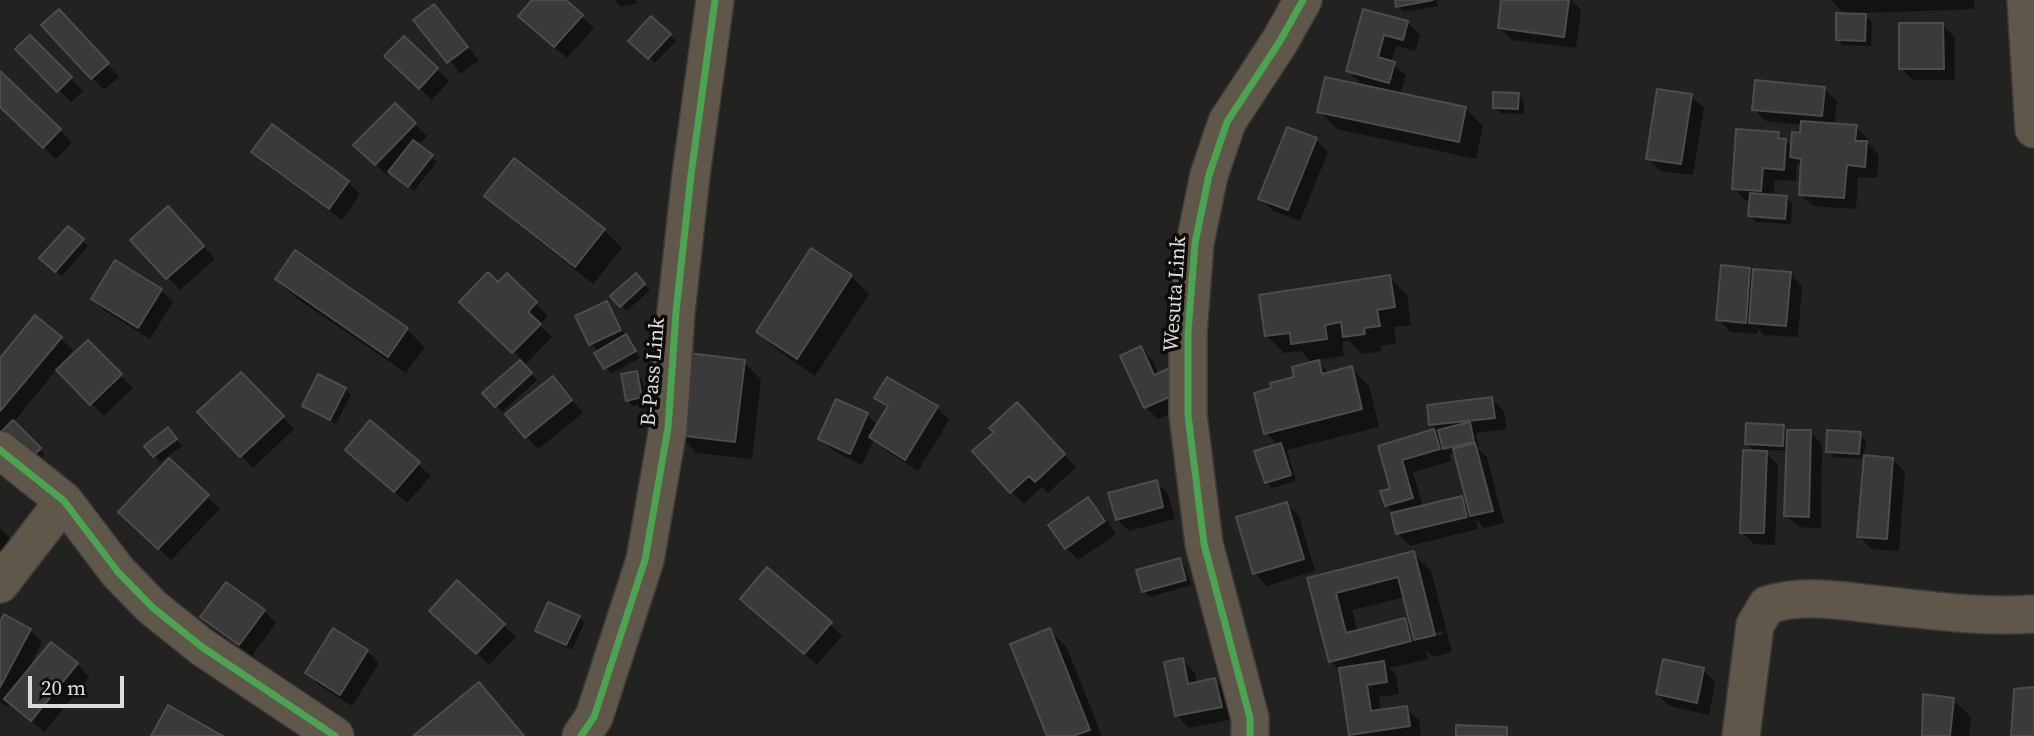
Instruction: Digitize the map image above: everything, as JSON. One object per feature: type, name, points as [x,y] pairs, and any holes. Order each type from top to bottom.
[{"type":"street","name":"B-Pass Link","points":[[581,736],[594,717],[647,547],[668,428],[676,312],[715,0]]},
{"type":"street","name":"Wesuta Link","points":[[1250,736],[1250,718],[1204,544],[1188,415],[1188,333],[1194,256],[1209,175],[1227,122],[1280,41],[1303,0]]},
{"type":"street","points":[[2029,23],[2034,129]]},
{"type":"street","points":[[0,450],[64,501],[118,572],[152,607],[202,647],[335,736]]},
{"type":"street","points":[[0,584],[64,501]]},
{"type":"street","points":[[1741,736],[1755,625],[1767,605],[1789,598],[1942,611],[2034,614]]},
{"type":"building","points":[[532,0],[566,0],[583,15],[554,47],[518,16]]},
{"type":"building","points":[[1395,0],[1433,0],[1396,7]]},
{"type":"building","points":[[1501,0],[1569,0],[1564,37],[1498,28]]},
{"type":"building","points":[[434,4],[468,47],[447,63],[413,20]]},
{"type":"building","points":[[59,9],[109,63],[91,79],[41,25]]},
{"type":"building","points":[[1363,9],[1408,21],[1403,40],[1384,35],[1378,57],[1395,62],[1389,83],[1346,71]]},
{"type":"building","points":[[1836,13],[1866,14],[1865,41],[1836,40]]},
{"type":"building","points":[[651,16],[671,34],[648,59],[628,41]]},
{"type":"building","points":[[1899,23],[1943,23],[1944,69],[1899,69]]},
{"type":"building","points":[[30,35],[72,77],[57,92],[15,49]]},
{"type":"building","points":[[404,36],[438,68],[419,89],[384,56]]},
{"type":"building","points":[[0,71],[61,129],[43,148],[0,107]]},
{"type":"building","points":[[1325,77],[1466,107],[1459,142],[1317,112]]},
{"type":"building","points":[[1755,80],[1825,87],[1822,116],[1752,110]]},
{"type":"building","points":[[1657,89],[1692,94],[1681,164],[1646,159]]},
{"type":"building","points":[[1493,92],[1519,93],[1518,109],[1493,108]]},
{"type":"building","points":[[395,103],[416,123],[375,165],[353,145]]},
{"type":"building","points":[[1801,121],[1857,125],[1855,141],[1867,141],[1865,167],[1847,165],[1844,198],[1799,195],[1801,159],[1790,157],[1792,132],[1800,133]]},
{"type":"building","points":[[272,124],[349,181],[329,209],[251,152]]},
{"type":"building","points":[[1287,127],[1317,138],[1288,210],[1258,199]]},
{"type":"building","points":[[1736,129],[1779,132],[1778,138],[1786,139],[1784,170],[1763,168],[1761,191],[1732,189]]},
{"type":"building","points":[[413,140],[433,155],[408,187],[388,172]]},
{"type":"building","points":[[514,158],[605,229],[575,267],[484,196]]},
{"type":"building","points":[[1750,193],[1787,196],[1785,219],[1748,216]]},
{"type":"building","points":[[168,206],[204,246],[166,279],[130,240]]},
{"type":"building","points":[[68,226],[84,239],[55,272],[39,258]]},
{"type":"building","points":[[811,248],[852,275],[797,359],[756,332]]},
{"type":"building","points":[[295,250],[408,328],[388,357],[275,279]]},
{"type":"building","points":[[115,260],[162,289],[138,328],[91,299]]},
{"type":"building","points":[[1721,265],[1750,268],[1746,323],[1716,320]]},
{"type":"building","points":[[1753,269],[1791,272],[1786,326],[1749,323]]},
{"type":"building","points":[[488,272],[498,282],[507,273],[537,302],[528,312],[541,324],[512,353],[459,302]]},
{"type":"building","points":[[636,273],[645,284],[620,307],[610,296]]},
{"type":"building","points":[[1390,275],[1395,307],[1377,310],[1380,326],[1364,328],[1365,334],[1343,337],[1341,322],[1325,325],[1327,339],[1291,344],[1290,333],[1265,336],[1259,295]]},
{"type":"building","points":[[607,301],[621,330],[589,345],[575,316]]},
{"type":"building","points":[[35,315],[62,337],[0,411],[0,358]]},
{"type":"building","points":[[626,334],[636,351],[604,369],[594,353]]},
{"type":"building","points":[[88,340],[122,374],[90,405],[56,370]]},
{"type":"building","points":[[1141,346],[1154,375],[1172,367],[1183,391],[1144,408],[1120,356]]},
{"type":"building","points":[[688,353],[745,360],[735,442],[677,435]]},
{"type":"building","points":[[520,360],[532,373],[495,407],[482,393]]},
{"type":"building","points":[[1319,360],[1322,374],[1352,366],[1362,409],[1264,434],[1254,393],[1271,388],[1270,383],[1294,377],[1292,367]]},
{"type":"building","points":[[637,371],[642,397],[626,401],[621,374]]},
{"type":"building","points":[[241,372],[284,416],[240,457],[197,412]]},
{"type":"building","points":[[318,374],[346,388],[330,420],[302,406]]},
{"type":"building","points":[[553,376],[572,400],[525,438],[505,414]]},
{"type":"building","points":[[887,377],[938,406],[905,460],[869,437],[888,406],[874,398]]},
{"type":"building","points":[[1492,397],[1495,418],[1429,425],[1427,405]]},
{"type":"building","points":[[836,399],[868,413],[850,454],[818,439]]},
{"type":"building","points":[[1017,402],[1065,454],[1035,482],[1029,476],[1010,493],[972,451],[994,432],[989,428]]},
{"type":"building","points":[[13,420],[41,448],[26,463],[0,433]]},
{"type":"building","points":[[370,420],[420,462],[394,492],[345,450]]},
{"type":"building","points":[[1470,422],[1474,442],[1443,449],[1438,430]]},
{"type":"building","points":[[1746,423],[1784,425],[1783,446],[1745,444]]},
{"type":"building","points":[[168,427],[177,439],[153,457],[144,446]]},
{"type":"building","points":[[1434,429],[1440,449],[1402,460],[1413,498],[1385,506],[1380,491],[1390,489],[1378,446]]},
{"type":"building","points":[[1787,430],[1811,430],[1809,517],[1784,516]]},
{"type":"building","points":[[1827,430],[1861,432],[1859,454],[1826,452]]},
{"type":"building","points":[[1281,443],[1291,475],[1265,483],[1254,451]]},
{"type":"building","points":[[1475,443],[1493,511],[1470,516],[1453,449]]},
{"type":"building","points":[[1743,450],[1767,451],[1764,533],[1740,533]]},
{"type":"building","points":[[1864,455],[1893,458],[1887,539],[1857,537]]},
{"type":"building","points":[[169,458],[209,495],[158,549],[118,512]]},
{"type":"building","points":[[1157,480],[1163,507],[1116,520],[1108,493]]},
{"type":"building","points":[[1462,496],[1467,517],[1396,534],[1391,513]]},
{"type":"building","points":[[1088,497],[1105,521],[1065,549],[1048,525]]},
{"type":"building","points":[[1287,502],[1304,559],[1253,574],[1236,517]]},
{"type":"building","points":[[1414,551],[1435,635],[1414,640],[1398,577],[1336,593],[1346,633],[1405,618],[1411,641],[1329,662],[1307,578]]},
{"type":"building","points":[[1180,558],[1186,580],[1142,592],[1136,570]]},
{"type":"building","points":[[767,567],[832,622],[804,654],[740,599]]},
{"type":"building","points":[[457,580],[505,624],[476,654],[429,611]]},
{"type":"building","points":[[226,582],[265,610],[239,645],[200,617]]},
{"type":"building","points":[[548,602],[580,616],[566,645],[535,631]]},
{"type":"building","points":[[4,614],[31,629],[0,687],[0,622]]},
{"type":"building","points":[[333,628],[368,650],[340,695],[305,673]]},
{"type":"building","points":[[1050,628],[1090,730],[1073,736],[1047,736],[1010,644]]},
{"type":"building","points":[[51,642],[78,663],[31,721],[4,699]]},
{"type":"building","points":[[1183,658],[1188,684],[1215,678],[1222,707],[1175,716],[1164,662]]},
{"type":"building","points":[[1663,659],[1704,668],[1697,703],[1656,694]]},
{"type":"building","points":[[1384,661],[1387,682],[1367,685],[1371,711],[1407,706],[1410,726],[1349,735],[1339,668]]},
{"type":"building","points":[[479,682],[524,736],[413,736]]},
{"type":"building","points":[[2034,687],[2034,736],[2011,736],[2014,689]]},
{"type":"building","points":[[1923,694],[1954,698],[1950,736],[1922,736]]},
{"type":"building","points":[[168,705],[223,736],[151,736]]},
{"type":"building","points":[[1456,725],[1507,727],[1507,736],[1456,736]]},
{"type":"cycle path","points":[[581,736],[594,717],[645,560],[668,428],[676,312],[691,175],[715,0]]},
{"type":"cycle path","points":[[1250,736],[1250,718],[1204,544],[1188,415],[1188,333],[1195,243],[1209,175],[1227,122],[1280,41],[1303,0]]},
{"type":"cycle path","points":[[0,450],[64,501],[118,572],[152,607],[202,647],[335,736]]}]
